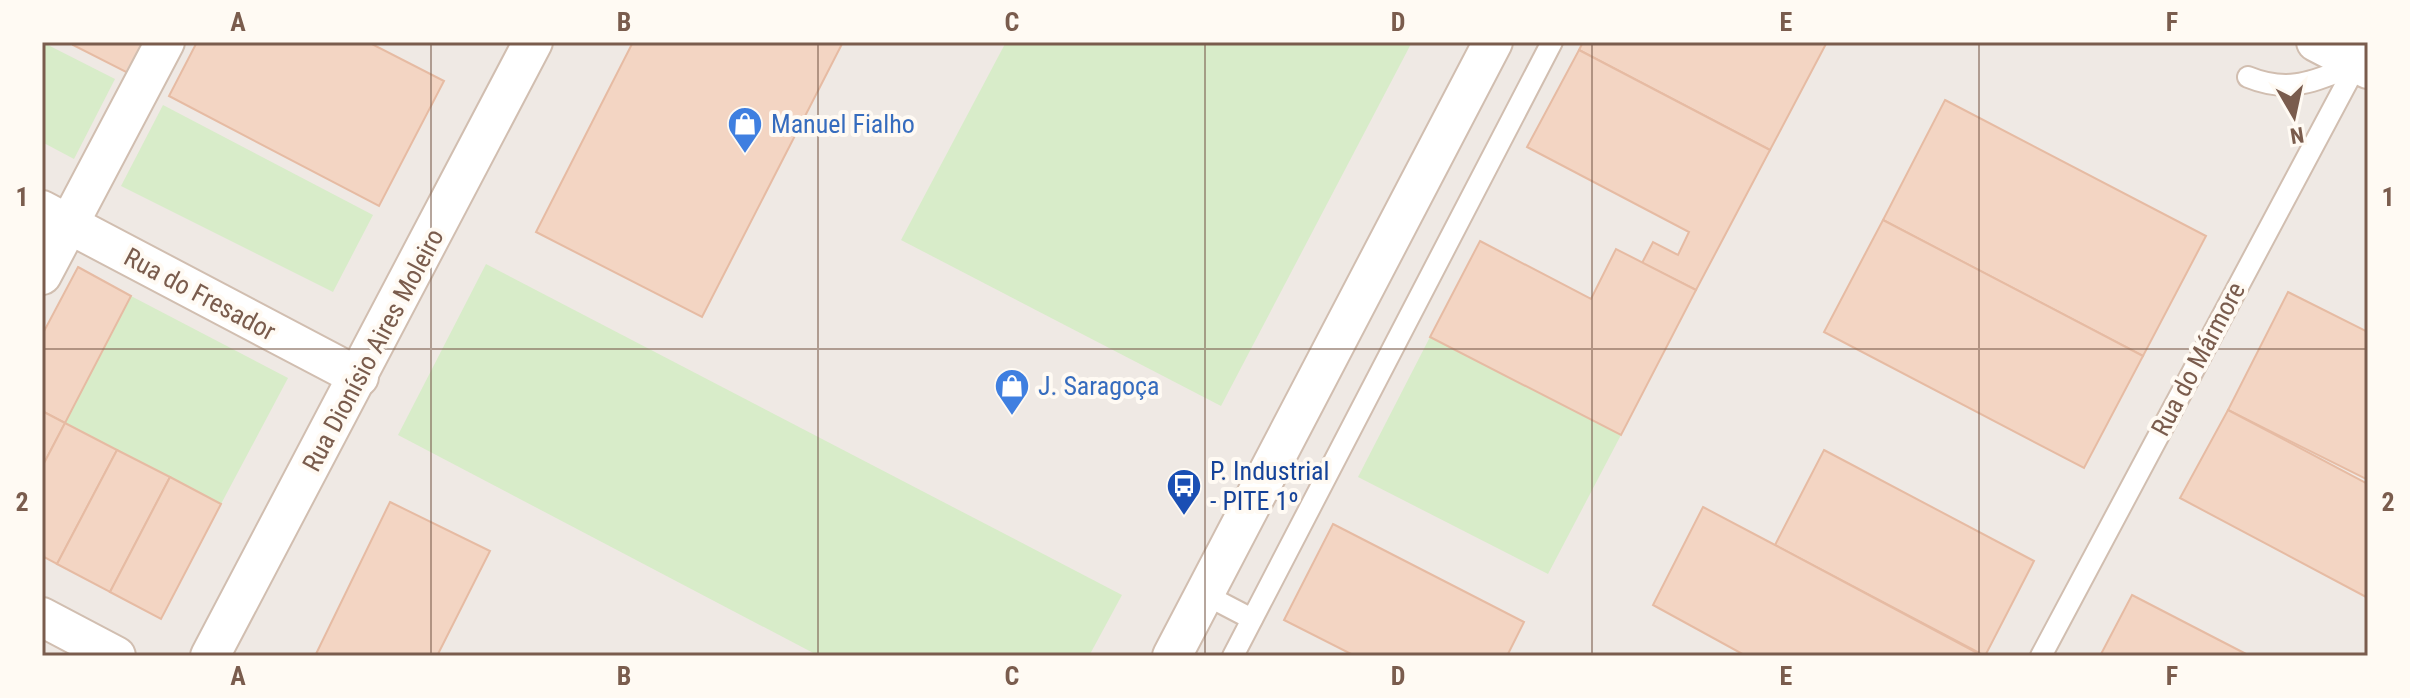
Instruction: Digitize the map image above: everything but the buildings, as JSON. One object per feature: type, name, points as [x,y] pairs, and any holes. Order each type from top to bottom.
[{"type":"street","points":[[42,275],[55,217],[165,42]]},
{"type":"street","points":[[1172,656],[1493,42]]},
{"type":"street","points":[[2316,42],[2365,59]]},
{"type":"street","name":"Rua Dionísio Aires Moleiro","points":[[210,656],[359,377],[519,47]]},
{"type":"street","name":"Rua do Fresador","points":[[55,217],[359,377]]},
{"type":"street","points":[[42,617],[116,656]]},
{"type":"lane","points":[[1233,656],[1552,42]]},
{"type":"lane","points":[[2248,77],[2281,87],[2296,87],[2365,59]]},
{"type":"lane","name":"Rua do Mármore","points":[[2041,656],[2295,175],[2365,59]]},
{"type":"lane","points":[[1204,594],[1252,619]]},
{"type":"shaded area","points":[[42,42],[2368,42],[2368,656],[42,656]]},
{"type":"green space","points":[[42,42],[115,79],[74,159],[42,142]]},
{"type":"green space","points":[[1006,42],[1412,42],[1221,406],[901,240]]},
{"type":"green space","points":[[163,105],[373,215],[333,292],[121,186]]},
{"type":"green space","points":[[486,264],[1122,595],[1089,656],[819,656],[398,435]]},
{"type":"green space","points":[[131,296],[288,378],[221,504],[65,423]]},
{"type":"green space","points":[[1430,337],[1621,435],[1548,574],[1358,477]]},
{"type":"place","name":"Manuel Fialho","points":[[745,155]]},
{"type":"place","name":"J. Saragoça","points":[[1012,417]]},
{"type":"place","name":"P. Industrial - PITE 1º","points":[[1184,517]]}]
